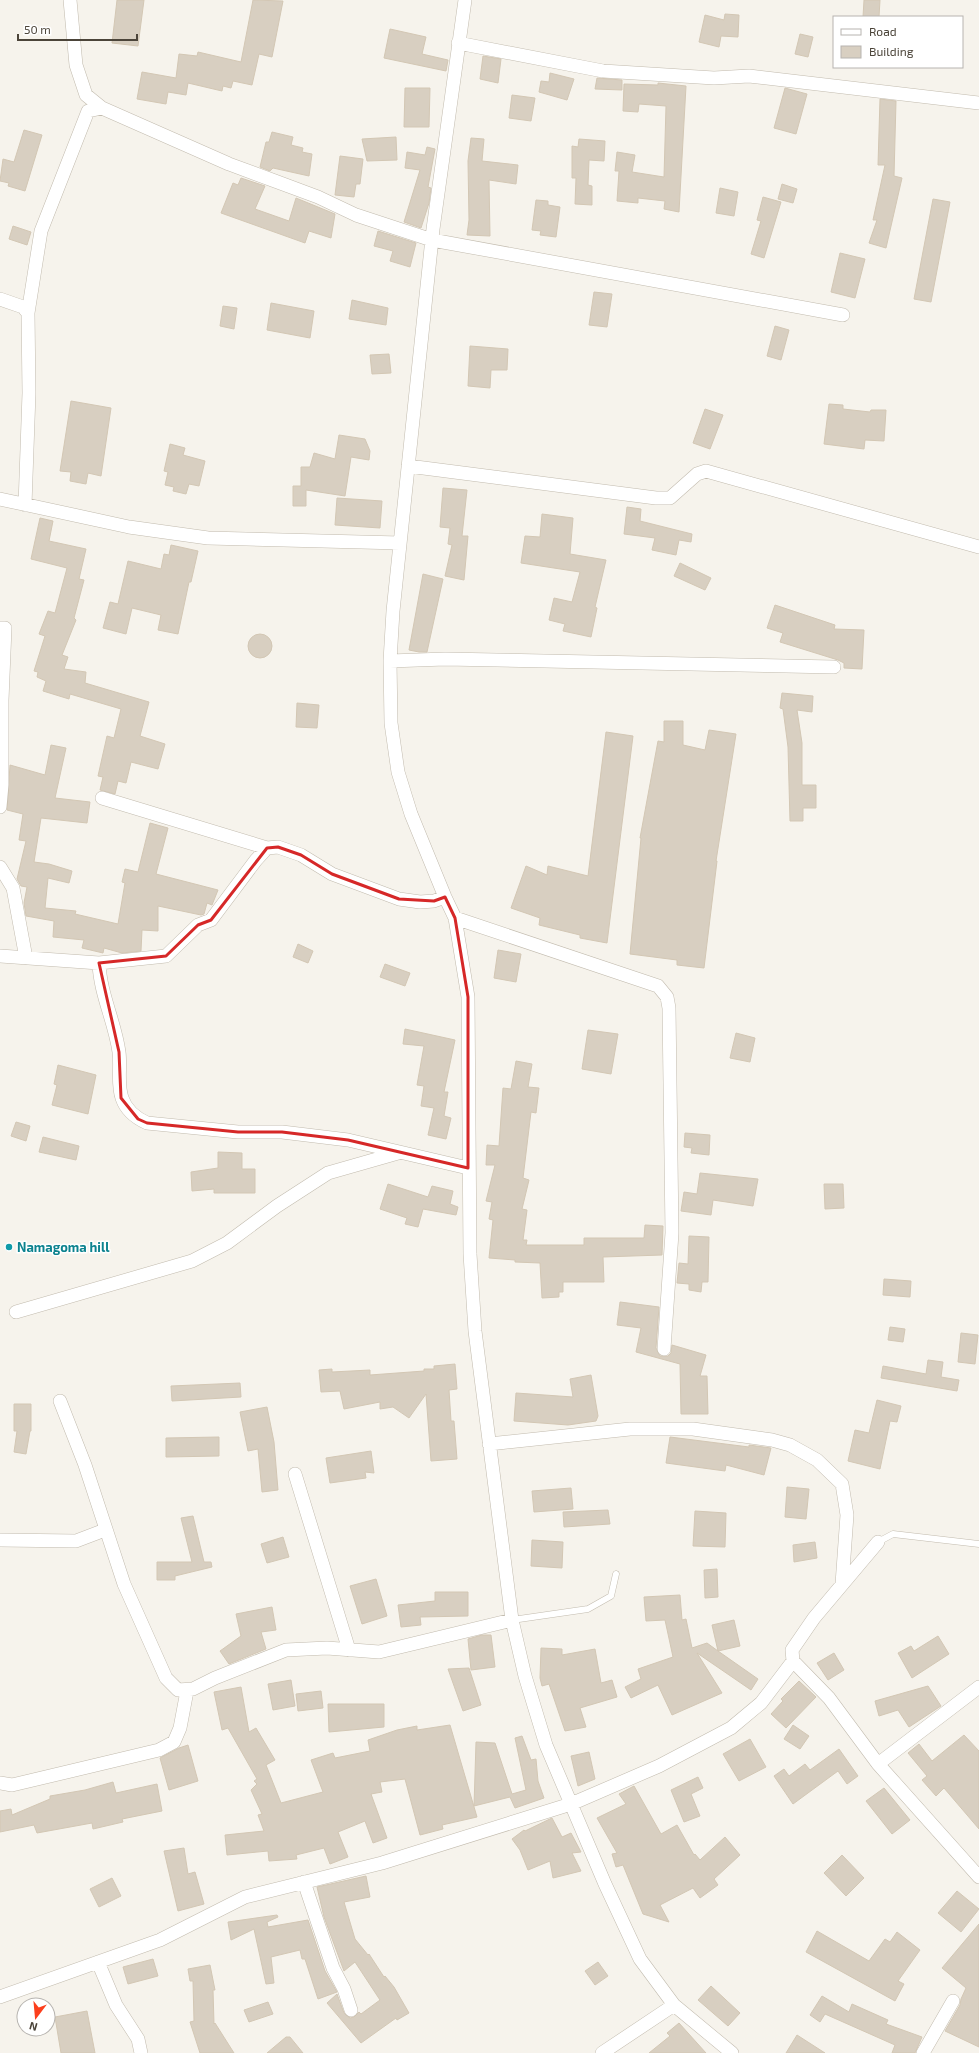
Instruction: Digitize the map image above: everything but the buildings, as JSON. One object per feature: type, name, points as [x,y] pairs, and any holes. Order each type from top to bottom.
[{"type":"street","points":[[70,0],[76,65],[86,95],[102,108],[229,164],[318,197],[356,215],[432,240],[843,315]]},
{"type":"street","points":[[464,0],[432,240],[393,611],[390,661],[391,723],[398,772],[411,814],[455,918],[468,997],[468,1168],[470,1254],[475,1331],[512,1620],[534,1711],[546,1745],[605,1884],[640,1959],[674,2005],[732,2053]]},
{"type":"street","points":[[458,43],[603,71],[714,78],[749,76],[979,103]]},
{"type":"street","points":[[25,505],[29,392],[28,313],[41,231],[88,111],[102,108]]},
{"type":"street","points":[[0,299],[23,307],[28,313]]},
{"type":"street","points":[[408,466],[656,498],[670,498],[697,474],[706,471],[979,547]]},
{"type":"street","points":[[0,500],[130,527],[208,538],[400,542]]},
{"type":"street","points":[[0,628],[5,628],[2,700],[2,785],[0,807]]},
{"type":"street","points":[[390,661],[453,659],[834,667]]},
{"type":"street","points":[[102,798],[267,848],[278,847],[301,855],[332,874],[399,899],[420,902],[434,901],[445,897]]},
{"type":"street","points":[[0,956],[99,963],[166,956],[198,925],[211,920],[256,860],[267,848]]},
{"type":"street","points":[[0,867],[13,888],[26,958]]},
{"type":"street","points":[[455,918],[658,986],[667,997],[669,1008],[672,1233],[664,1349]]},
{"type":"street","points":[[99,963],[101,983],[119,1052],[122,1098],[128,1109],[138,1119],[147,1123],[238,1132],[282,1132],[348,1140],[468,1168]]},
{"type":"street","points":[[16,1312],[192,1261],[227,1244],[277,1206],[328,1173],[400,1152]]},
{"type":"street","points":[[60,1401],[70,1432],[85,1465],[105,1530],[124,1584],[166,1678],[178,1690],[187,1691],[286,1650],[327,1648],[379,1652],[512,1620]]},
{"type":"street","points":[[489,1444],[630,1429],[693,1429],[772,1440],[790,1445],[817,1460],[842,1484],[847,1515],[842,1584]]},
{"type":"street","points":[[295,1474],[349,1650]]},
{"type":"street","points":[[0,1540],[76,1541],[105,1530]]},
{"type":"street","points":[[878,1542],[814,1618],[792,1650],[793,1661],[829,1698],[878,1764],[979,1877]]},
{"type":"street","points":[[0,1997],[160,1940],[245,1897],[382,1863],[571,1804],[659,1766],[731,1728],[761,1703],[793,1661]]},
{"type":"street","points":[[878,1764],[979,1687]]},
{"type":"street","points":[[0,1783],[12,1785],[159,1750],[174,1742],[180,1728],[187,1691]]},
{"type":"street","points":[[304,1882],[334,1968],[344,1989],[351,2010]]},
{"type":"street","points":[[98,1962],[116,2005],[138,2039],[141,2053]]},
{"type":"street","points":[[923,2053],[953,2001]]},
{"type":"street","points":[[602,2053],[674,2005]]},
{"type":"lane","points":[[878,1542],[893,1534],[979,1544]]},
{"type":"lane","points":[[512,1620],[588,1609],[611,1596],[616,1574]]},
{"type":"highlighted area","points":[[278,847],[301,855],[332,874],[399,899],[434,901],[445,897],[455,918],[468,997],[468,1168],[348,1140],[282,1132],[238,1132],[147,1123],[138,1119],[121,1098],[119,1052],[99,963],[166,956],[198,925],[211,920],[267,848]]},
{"type":"place","name":"Namagoma hill","points":[[9,1247]]}]
